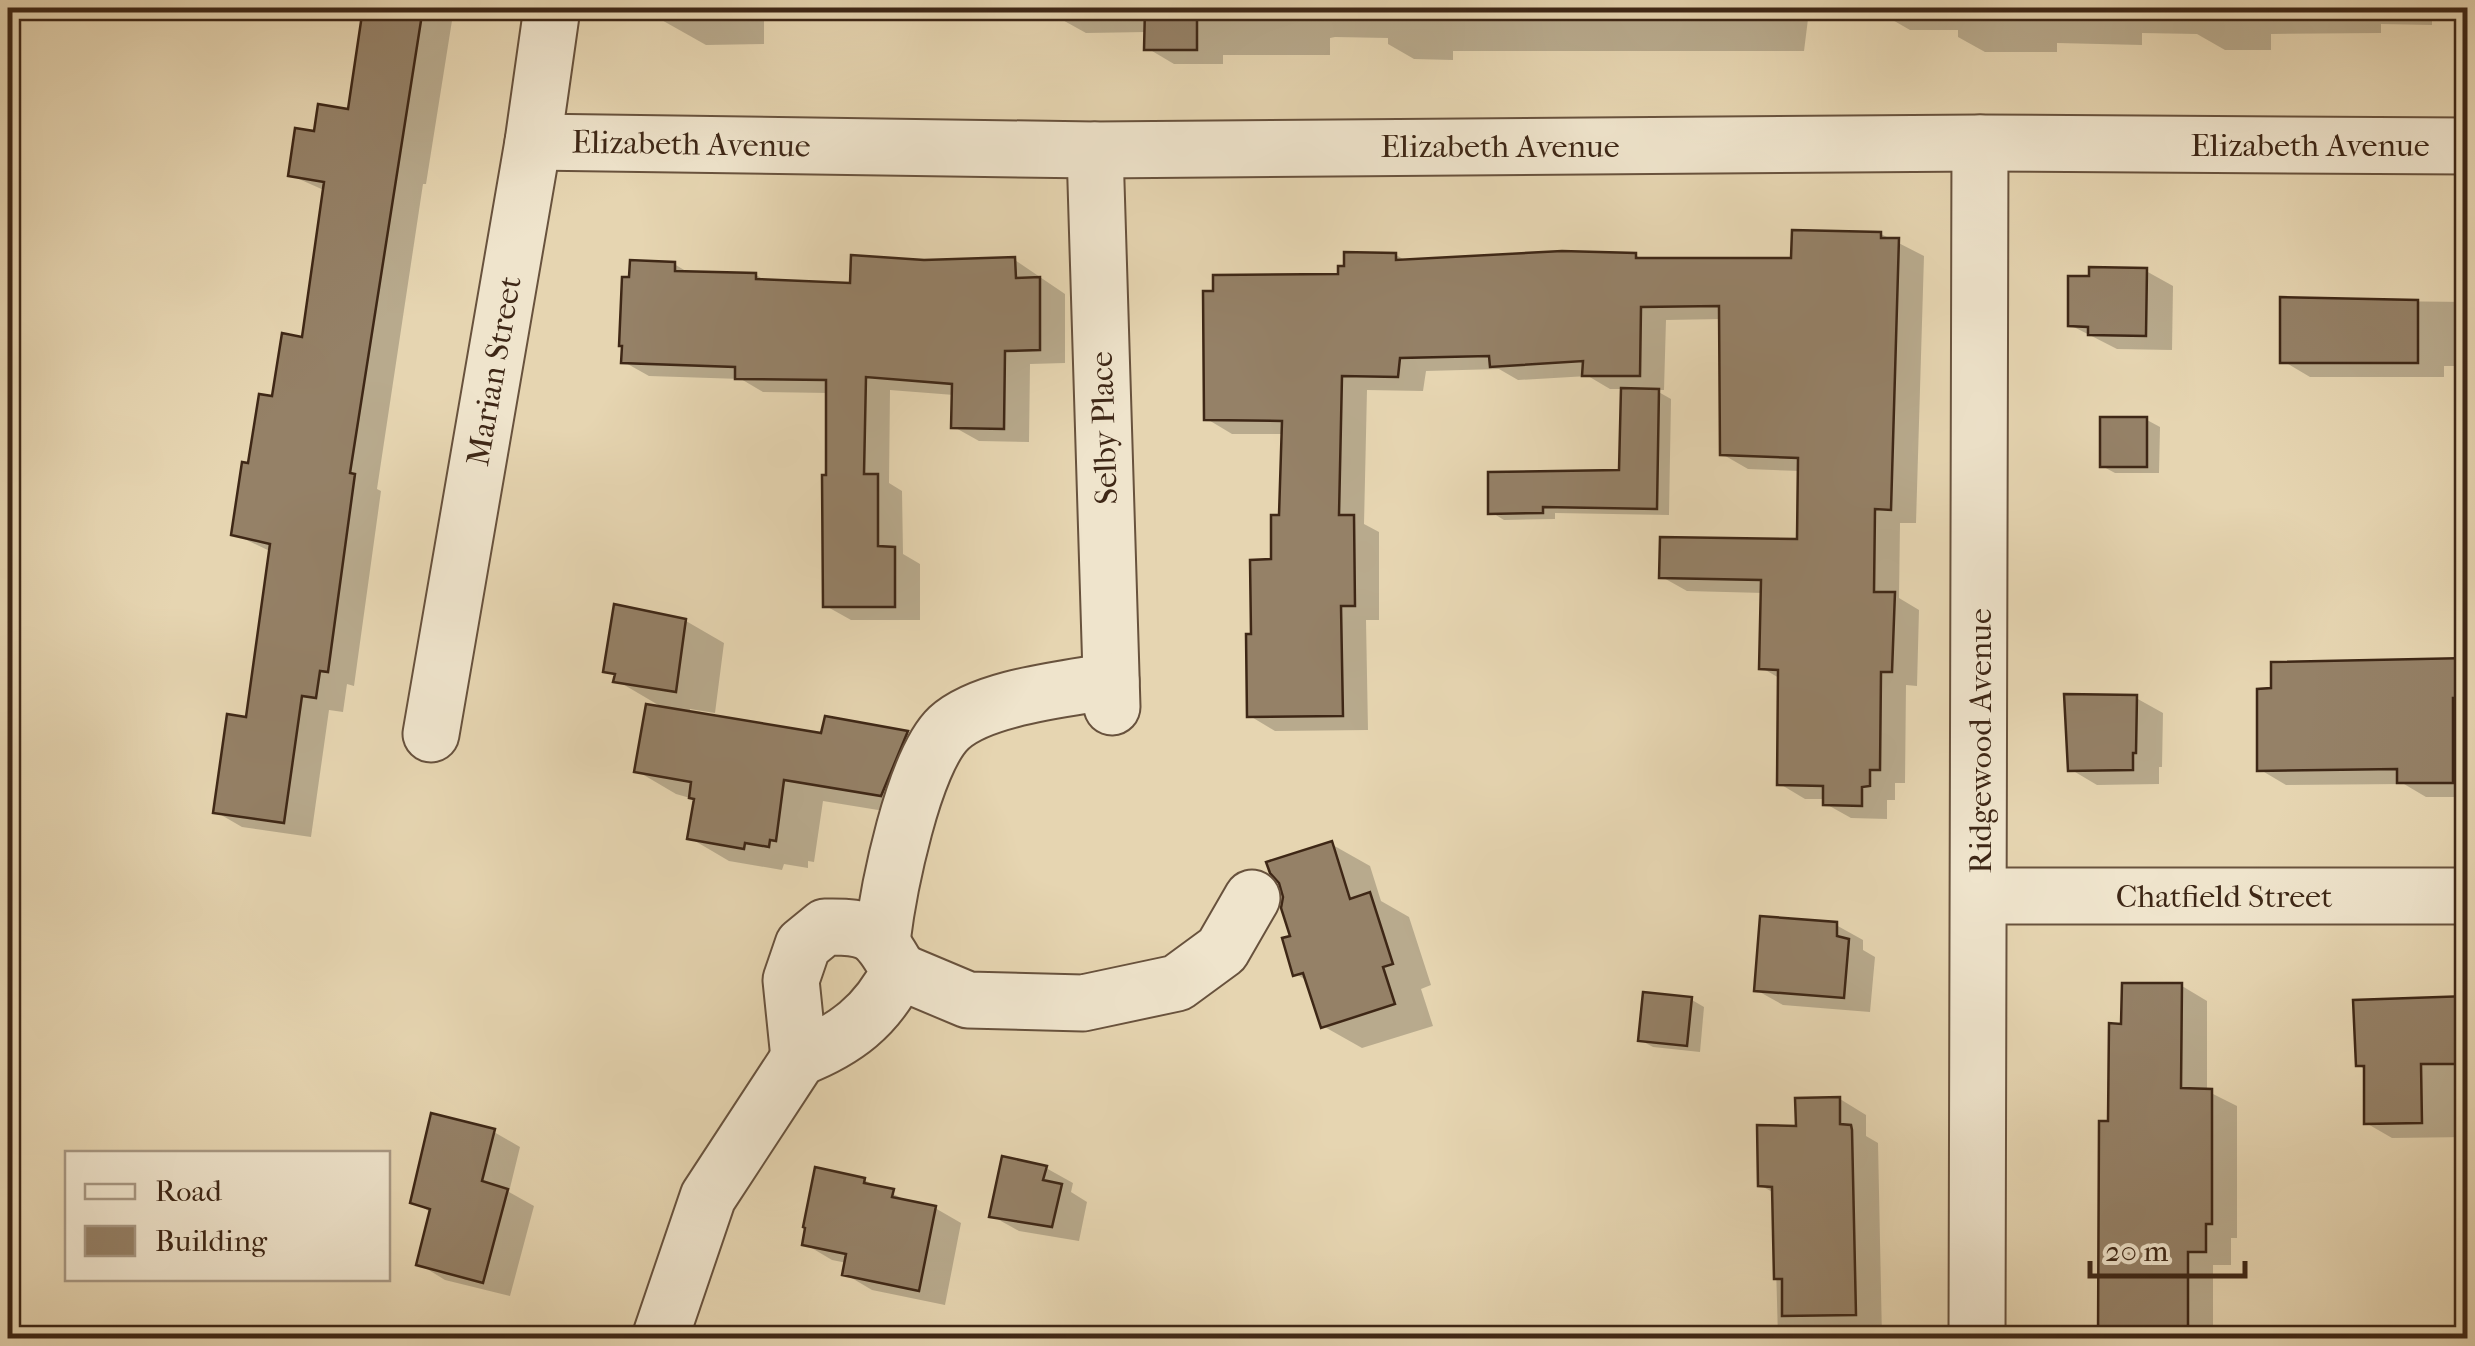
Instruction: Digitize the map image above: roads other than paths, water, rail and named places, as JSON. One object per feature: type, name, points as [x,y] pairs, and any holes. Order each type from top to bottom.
[{"type":"street","name":"Marian Street","points":[[431,734],[534,142],[552,8]]},
{"type":"street","name":"Elizabeth Avenue","points":[[534,142],[1095,150],[1980,143],[2468,146]]},
{"type":"street","name":"Ridgewood Avenue","points":[[1978,1338],[1980,143]]},
{"type":"street","name":"Selby Place","points":[[891,956],[888,894],[927,760],[949,728],[986,708],[1029,695],[1111,694],[1095,150]]},
{"type":"street","name":"Chatfield Street","points":[[1980,896],[2468,896]]},
{"type":"street","points":[[799,1058],[791,980],[803,946],[825,927],[854,926],[891,956],[968,1000],[1083,1003],[1177,983],[1222,950],[1252,898]]},
{"type":"street","points":[[660,1338],[708,1196],[799,1058],[830,1046],[885,998],[891,956]]}]
